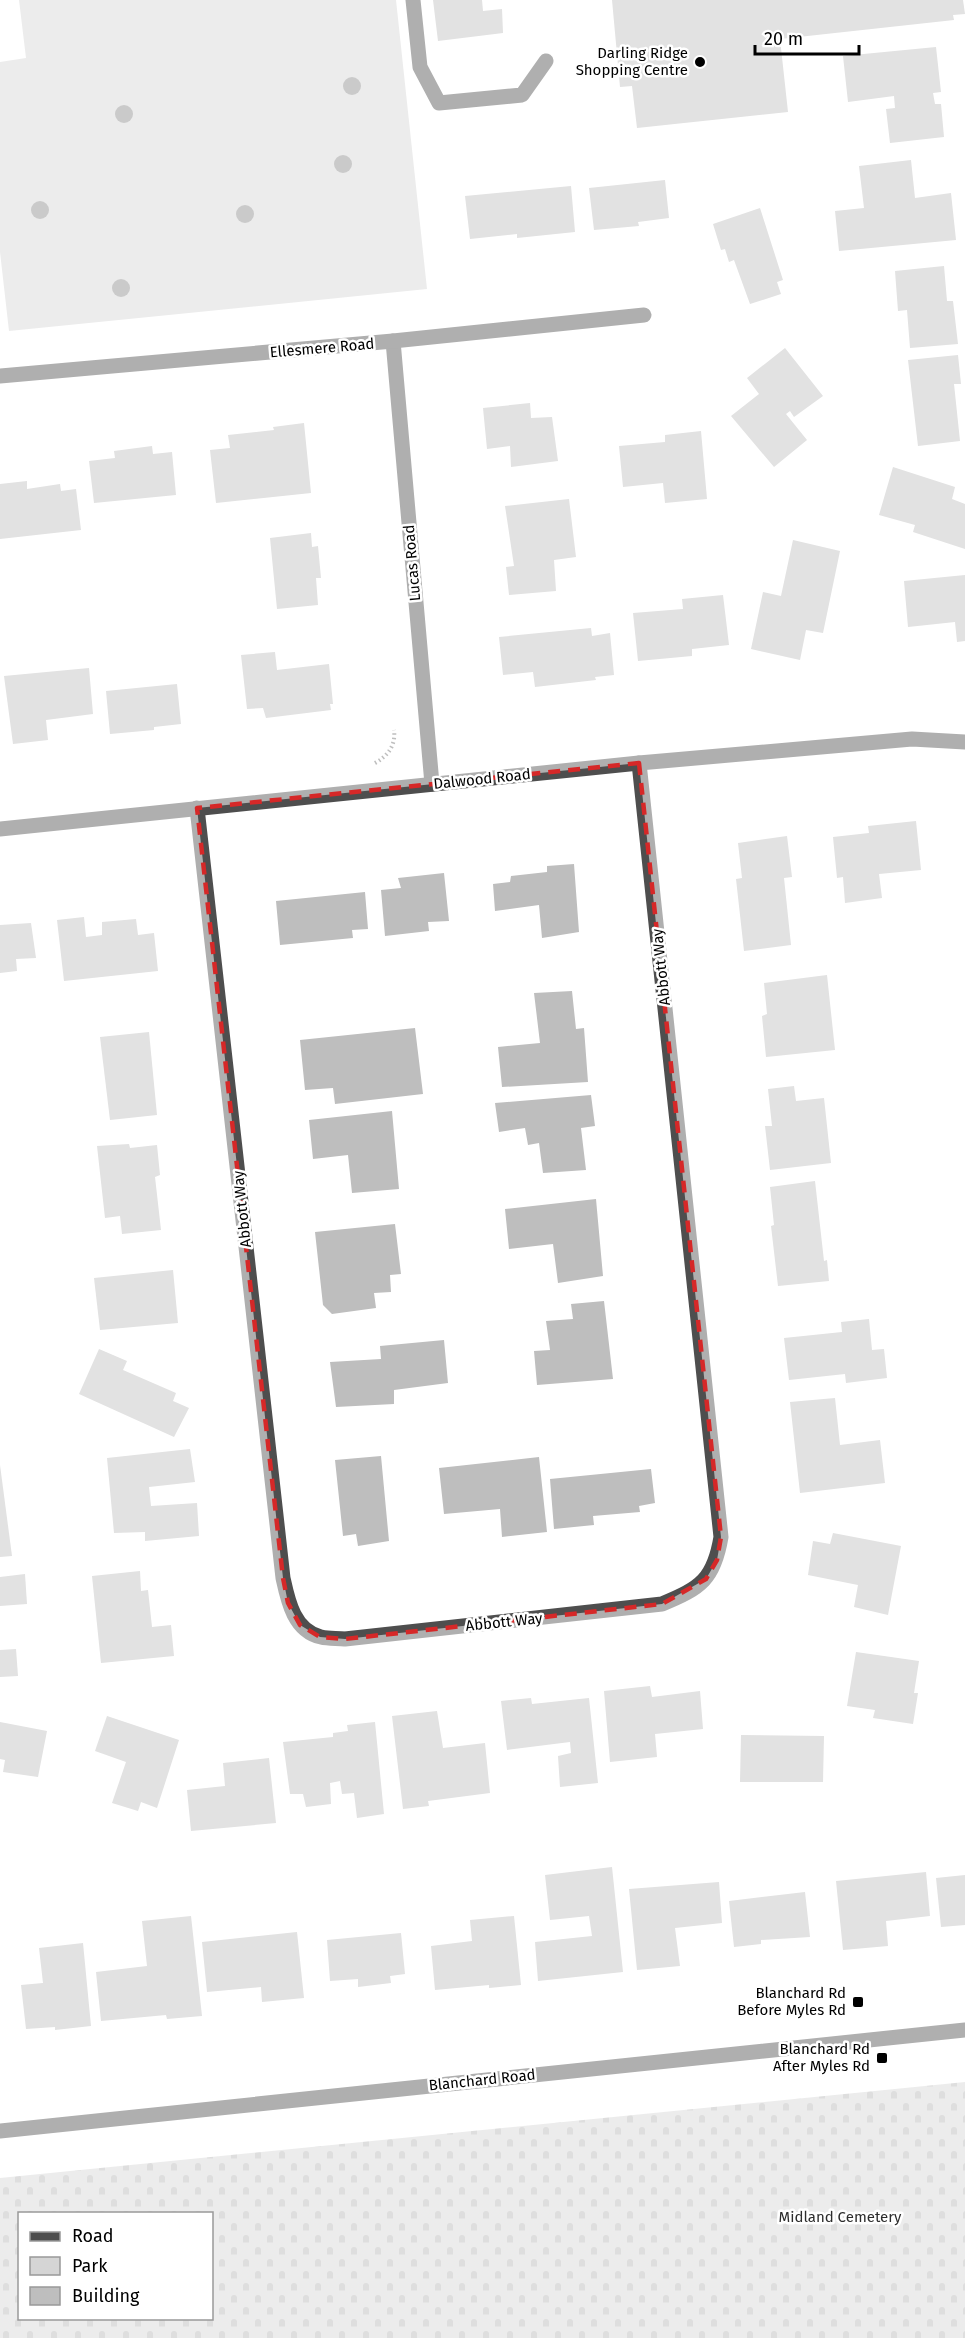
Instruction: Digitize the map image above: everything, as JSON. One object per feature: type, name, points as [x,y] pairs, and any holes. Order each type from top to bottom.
[{"type":"street","points":[[413,0],[420,67],[439,103],[522,94],[546,61]]},
{"type":"street","name":"Ellesmere Road","points":[[0,376],[393,341],[644,315]]},
{"type":"street","name":"Lucas Road","points":[[393,341],[432,784]]},
{"type":"street","name":"Dalwood Road","points":[[0,829],[639,763],[912,738],[965,742]]},
{"type":"street","name":"Abbott Way","points":[[197,808],[283,1578],[288,1603],[300,1625],[320,1637],[357,1638],[662,1604],[687,1594],[706,1579],[717,1560],[721,1537],[639,763]]},
{"type":"street","name":"Blanchard Road","points":[[0,2131],[965,2030]]},
{"type":"highlighted area","points":[[639,763],[721,1537],[717,1560],[706,1579],[662,1604],[345,1639],[320,1637],[300,1625],[288,1603],[283,1578],[197,808]]},
{"type":"green space","points":[[19,0],[396,0],[427,289],[9,331],[0,252],[0,62],[26,58]]},
{"type":"green space","name":"Midland Cemetery","points":[[965,2082],[965,2338],[0,2338],[0,2178]]},
{"type":"building","points":[[433,0],[482,0],[483,11],[502,9],[503,33],[438,41]]},
{"type":"building","name":"Darling Ridge Shopping Centre","points":[[612,0],[963,0],[965,14],[953,15],[954,20],[780,39],[788,112],[637,128],[632,86],[620,87]]},
{"type":"building","points":[[936,47],[941,92],[933,93],[935,104],[941,104],[944,137],[890,143],[886,109],[895,108],[894,96],[848,102],[843,56]]},
{"type":"building","points":[[911,160],[915,198],[951,193],[956,240],[839,251],[835,211],[864,208],[859,166]]},
{"type":"building","points":[[665,180],[669,218],[638,222],[639,226],[594,230],[589,188]]},
{"type":"building","points":[[571,186],[575,232],[517,238],[517,234],[470,239],[465,196]]},
{"type":"building","points":[[760,208],[783,280],[777,282],[781,294],[750,304],[734,260],[729,262],[725,249],[721,250],[713,224]]},
{"type":"building","points":[[944,266],[947,301],[953,301],[958,344],[910,348],[907,310],[898,311],[895,271]]},
{"type":"building","points":[[785,348],[823,396],[794,417],[790,411],[786,414],[807,440],[774,467],[731,416],[759,394],[747,378]]},
{"type":"building","points":[[958,355],[961,384],[954,384],[960,441],[918,446],[908,360]]},
{"type":"building","points":[[530,403],[531,418],[552,417],[558,461],[511,467],[510,446],[487,449],[483,408]]},
{"type":"building","points":[[304,423],[311,493],[216,503],[210,450],[230,448],[228,435],[274,430],[273,427]]},
{"type":"building","points":[[701,431],[707,499],[665,503],[663,483],[623,487],[619,446],[665,442],[665,435]]},
{"type":"building","points":[[152,446],[153,454],[172,452],[176,495],[94,503],[89,461],[115,458],[114,451]]},
{"type":"building","points":[[893,467],[955,487],[952,499],[965,504],[965,549],[913,532],[915,525],[879,515]]},
{"type":"building","points":[[27,481],[27,489],[60,484],[61,491],[76,489],[81,530],[0,539],[0,484]]},
{"type":"building","points":[[569,499],[576,557],[554,560],[556,591],[509,595],[506,567],[514,566],[505,506]]},
{"type":"building","points":[[311,533],[312,547],[318,546],[321,578],[316,578],[318,605],[277,609],[270,538]]},
{"type":"building","points":[[793,540],[840,551],[823,633],[806,630],[800,660],[751,649],[763,592],[781,596]]},
{"type":"building","points":[[965,575],[965,641],[957,642],[955,622],[908,627],[904,581]]},
{"type":"building","points":[[723,595],[729,645],[692,649],[692,656],[638,661],[633,613],[683,609],[682,599]]},
{"type":"building","points":[[591,628],[592,636],[610,633],[614,675],[595,677],[596,680],[535,687],[533,672],[503,675],[499,637]]},
{"type":"building","points":[[275,652],[277,670],[329,664],[333,704],[330,704],[331,710],[266,718],[263,708],[247,709],[241,655]]},
{"type":"building","points":[[89,668],[93,714],[46,720],[48,740],[13,744],[4,676]]},
{"type":"building","points":[[177,684],[181,724],[154,727],[154,730],[110,734],[106,691]]},
{"type":"building","points":[[916,821],[921,870],[879,874],[882,898],[845,903],[843,877],[837,878],[833,837],[869,833],[868,826]]},
{"type":"building","points":[[787,836],[792,877],[784,878],[791,945],[744,951],[736,879],[742,878],[738,843]]},
{"type":"building","points":[[574,864],[579,932],[542,938],[539,905],[495,911],[493,884],[510,882],[511,876],[547,872],[547,866]]},
{"type":"building","points":[[444,873],[449,921],[428,922],[429,931],[385,936],[381,890],[401,888],[398,878]]},
{"type":"building","points":[[365,892],[368,929],[352,930],[353,938],[280,945],[276,901]]},
{"type":"building","points":[[84,917],[86,937],[102,935],[102,922],[136,919],[138,935],[154,933],[158,971],[64,981],[57,920]]},
{"type":"building","points":[[31,923],[36,958],[16,959],[17,971],[0,973],[0,925]]},
{"type":"building","points":[[827,975],[835,1050],[766,1057],[762,1016],[767,1014],[764,983]]},
{"type":"building","points":[[572,991],[576,1029],[584,1028],[588,1082],[502,1087],[498,1047],[540,1043],[534,993]]},
{"type":"building","points":[[415,1028],[423,1094],[335,1104],[333,1088],[305,1090],[300,1040]]},
{"type":"building","points":[[149,1032],[157,1115],[110,1120],[100,1037]]},
{"type":"building","points":[[794,1086],[796,1101],[824,1098],[831,1163],[770,1170],[765,1126],[772,1126],[768,1089]]},
{"type":"building","points":[[591,1095],[595,1126],[581,1128],[586,1170],[543,1173],[539,1143],[528,1145],[525,1128],[499,1132],[495,1103]]},
{"type":"building","points":[[392,1111],[399,1189],[352,1193],[348,1155],[313,1159],[309,1120]]},
{"type":"building","points":[[129,1144],[130,1148],[157,1145],[160,1175],[155,1177],[161,1230],[122,1234],[120,1216],[105,1218],[97,1146]]},
{"type":"building","points":[[815,1181],[824,1261],[827,1260],[829,1281],[778,1286],[771,1226],[774,1225],[770,1187]]},
{"type":"building","points":[[596,1199],[603,1276],[558,1283],[553,1244],[509,1249],[505,1209]]},
{"type":"building","points":[[395,1224],[401,1274],[390,1275],[391,1292],[374,1293],[376,1308],[332,1314],[323,1305],[315,1232]]},
{"type":"building","points":[[173,1270],[178,1323],[100,1330],[94,1278]]},
{"type":"building","points":[[604,1301],[613,1379],[537,1385],[534,1351],[550,1350],[546,1321],[573,1319],[571,1304]]},
{"type":"building","points":[[869,1319],[872,1350],[884,1349],[887,1378],[846,1383],[845,1374],[789,1380],[784,1338],[842,1332],[841,1322]]},
{"type":"building","points":[[444,1340],[448,1383],[394,1390],[394,1404],[336,1407],[330,1362],[381,1359],[380,1346]]},
{"type":"building","points":[[99,1349],[127,1361],[123,1370],[176,1393],[173,1401],[189,1408],[174,1437],[79,1394]]},
{"type":"building","points":[[835,1398],[840,1445],[880,1440],[885,1483],[800,1493],[790,1402]]},
{"type":"building","points":[[190,1449],[195,1482],[149,1487],[151,1506],[197,1503],[199,1536],[145,1541],[145,1532],[114,1533],[107,1458]]},
{"type":"building","points":[[381,1456],[389,1541],[358,1546],[356,1534],[343,1536],[335,1460]]},
{"type":"building","points":[[539,1457],[547,1532],[502,1537],[500,1509],[444,1514],[439,1468]]},
{"type":"building","points":[[0,1465],[12,1556],[0,1557]]},
{"type":"building","points":[[651,1469],[655,1503],[639,1506],[640,1512],[593,1516],[594,1525],[554,1529],[550,1479]]},
{"type":"building","points":[[833,1533],[901,1546],[888,1615],[854,1607],[858,1585],[808,1575],[813,1541],[830,1544]]},
{"type":"building","points":[[140,1571],[141,1591],[148,1590],[152,1627],[171,1625],[174,1656],[101,1663],[92,1576]]},
{"type":"building","points":[[25,1574],[27,1604],[0,1606],[0,1577]]},
{"type":"building","points":[[16,1649],[18,1676],[0,1677],[0,1650]]},
{"type":"building","points":[[856,1652],[919,1661],[914,1693],[918,1693],[913,1724],[873,1718],[875,1710],[847,1706]]},
{"type":"building","points":[[650,1686],[652,1697],[700,1691],[703,1729],[655,1734],[657,1757],[610,1762],[604,1691]]},
{"type":"building","points":[[531,1698],[532,1704],[589,1698],[598,1783],[560,1787],[558,1756],[571,1753],[570,1742],[507,1750],[501,1701]]},
{"type":"building","points":[[437,1711],[443,1748],[485,1743],[490,1793],[428,1801],[429,1806],[403,1809],[392,1716]]},
{"type":"building","points":[[107,1716],[179,1740],[157,1808],[141,1802],[138,1811],[112,1803],[126,1762],[95,1751]]},
{"type":"building","points":[[0,1722],[47,1731],[38,1777],[3,1772],[5,1760],[0,1759]]},
{"type":"building","points":[[375,1722],[384,1814],[357,1818],[354,1793],[342,1794],[340,1781],[330,1783],[331,1804],[306,1807],[303,1794],[290,1794],[283,1742],[333,1737],[333,1733],[348,1731],[347,1725]]},
{"type":"building","points":[[741,1735],[824,1736],[823,1782],[740,1782]]},
{"type":"building","points":[[269,1758],[276,1823],[191,1831],[187,1790],[225,1786],[223,1763]]},
{"type":"building","points":[[612,1867],[623,1972],[538,1981],[535,1942],[592,1936],[589,1916],[550,1920],[545,1875]]},
{"type":"building","points":[[926,1872],[930,1916],[886,1921],[888,1946],[843,1950],[836,1881]]},
{"type":"building","points":[[965,1875],[965,1925],[941,1927],[936,1878]]},
{"type":"building","points":[[719,1882],[722,1923],[675,1928],[680,1966],[637,1970],[629,1889]]},
{"type":"building","points":[[805,1892],[810,1937],[761,1940],[761,1944],[734,1947],[729,1901]]},
{"type":"building","points":[[191,1916],[202,2016],[167,2019],[166,2015],[101,2021],[96,1972],[147,1966],[142,1921]]},
{"type":"building","points":[[514,1916],[521,1985],[489,1988],[489,1985],[435,1990],[431,1946],[472,1941],[470,1920]]},
{"type":"building","points":[[297,1932],[304,1998],[262,2002],[261,1987],[207,1992],[202,1942]]},
{"type":"building","points":[[401,1933],[405,1974],[390,1976],[391,1983],[358,1987],[358,1979],[330,1981],[327,1940]]},
{"type":"building","points":[[83,1943],[91,2026],[55,2030],[55,2027],[26,2029],[21,1985],[43,1983],[39,1948]]},
{"type":"place","name":"Darling Ridge Shopping Centre","points":[[700,62]]},
{"type":"place","name":"Blanchard Rd Before Myles Rd","points":[[858,2002]]},
{"type":"place","name":"Blanchard Rd After Myles Rd","points":[[882,2058]]}]
